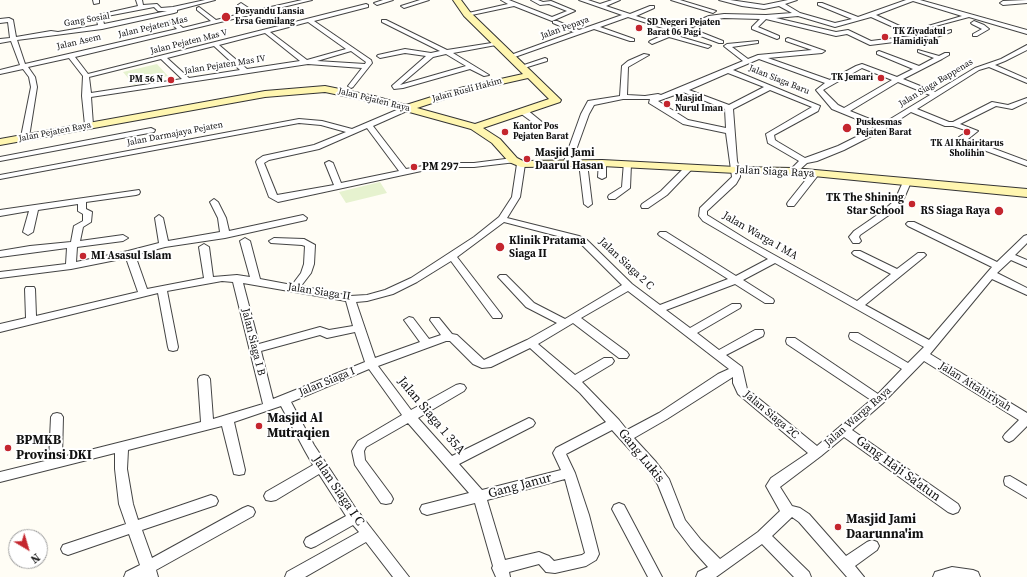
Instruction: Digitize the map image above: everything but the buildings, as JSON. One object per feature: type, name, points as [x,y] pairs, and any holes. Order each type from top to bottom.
[{"type":"main road","points":[[457,0],[467,14],[556,101],[475,127]]},
{"type":"main road","name":"Jalan Rusli Hakim","points":[[406,108],[463,90],[529,75]]},
{"type":"main road","name":"Jalan Pejaten Raya","points":[[0,142],[265,94],[300,90],[345,92],[475,127]]},
{"type":"main road","points":[[475,127],[496,141],[517,162]]},
{"type":"main road","name":"Jalan Siaga Raya","points":[[517,162],[567,164],[602,163],[736,170],[793,171],[1026,192]]},
{"type":"street","points":[[139,0],[140,7]]},
{"type":"street","name":"Gang Sosial","points":[[0,41],[51,33],[58,34],[134,20],[172,12],[175,11],[173,9],[212,0]]},
{"type":"street","name":"Jalan Asem","points":[[0,70],[251,12],[281,2],[302,0]]},
{"type":"street","name":"Jalan Pejaten Mas","points":[[23,65],[71,56],[309,0]]},
{"type":"street","name":"Jalan Pejaten Mas V","points":[[86,76],[267,32],[366,6],[356,0]]},
{"type":"street","points":[[377,3],[390,0]]},
{"type":"street","points":[[404,6],[426,0]]},
{"type":"street","points":[[467,14],[511,1],[552,19],[572,11],[549,2],[542,4],[534,0]]},
{"type":"street","points":[[582,0],[628,15],[708,46]]},
{"type":"street","points":[[600,6],[617,0]]},
{"type":"street","points":[[674,0],[712,11]]},
{"type":"street","points":[[722,0],[764,7],[794,0]]},
{"type":"street","points":[[742,4],[751,0]]},
{"type":"street","points":[[836,25],[871,15],[912,0],[1027,32]]},
{"type":"street","points":[[1003,3],[1026,1]]},
{"type":"street","points":[[780,4],[798,14],[828,24],[836,25],[858,35]]},
{"type":"street","points":[[820,4],[858,19]]},
{"type":"street","points":[[102,26],[100,16],[155,5],[160,10],[173,9]]},
{"type":"street","points":[[241,5],[251,12]]},
{"type":"street","name":"Jalan Pepaya","points":[[510,57],[652,7]]},
{"type":"street","points":[[199,9],[213,20]]},
{"type":"street","points":[[126,10],[134,20]]},
{"type":"street","points":[[652,42],[709,18],[765,18],[798,14]]},
{"type":"street","points":[[871,15],[902,29]]},
{"type":"street","points":[[930,27],[966,15]]},
{"type":"street","points":[[966,15],[985,28],[984,31],[975,35]]},
{"type":"street","points":[[765,18],[754,28],[777,37]]},
{"type":"street","points":[[765,18],[834,34],[847,32],[870,43],[919,37],[935,43]]},
{"type":"street","points":[[0,21],[10,20],[13,39],[23,65],[32,77],[34,87],[25,138]]},
{"type":"street","points":[[172,21],[180,28]]},
{"type":"street","points":[[310,21],[369,60],[370,62],[368,66],[351,86]]},
{"type":"street","points":[[384,21],[448,53],[486,75]]},
{"type":"street","points":[[555,22],[579,32]]},
{"type":"street","points":[[594,27],[632,40]]},
{"type":"street","points":[[685,28],[721,42]]},
{"type":"street","points":[[925,39],[949,31]]},
{"type":"street","points":[[267,32],[304,62]]},
{"type":"street","points":[[672,33],[700,43]]},
{"type":"street","points":[[109,36],[112,43]]},
{"type":"street","points":[[730,131],[686,122],[652,101],[729,71],[758,57],[822,51],[788,40]]},
{"type":"street","points":[[748,62],[727,46],[756,42]]},
{"type":"street","points":[[215,44],[244,70]]},
{"type":"street","points":[[380,56],[405,51],[431,55],[497,44]]},
{"type":"street","name":"Jalan Siaga Bappenas","points":[[793,171],[804,161],[814,159],[841,148],[882,127],[978,69],[990,65],[1027,47]]},
{"type":"street","name":"Jalan Pejaten Mas IV","points":[[86,96],[244,70],[304,62],[352,49]]},
{"type":"street","points":[[920,51],[940,58]]},
{"type":"street","points":[[879,53],[918,68]]},
{"type":"street","points":[[844,111],[898,79],[947,54]]},
{"type":"street","points":[[431,55],[394,86],[396,88],[401,87],[472,66]]},
{"type":"street","points":[[71,56],[86,76],[86,96],[89,125]]},
{"type":"street","points":[[623,97],[625,66],[630,62],[646,56]]},
{"type":"street","points":[[163,57],[187,80]]},
{"type":"street","points":[[758,57],[831,83]]},
{"type":"street","points":[[521,67],[545,60]]},
{"type":"street","name":"Jalan Pejaten Mas IV","points":[[304,62],[368,66]]},
{"type":"street","points":[[990,65],[1027,81]]},
{"type":"street","points":[[882,127],[833,105],[819,91],[862,66],[935,94]]},
{"type":"street","name":"Jalan Siaga Baru","points":[[729,71],[817,107],[770,134],[771,141],[804,161]]},
{"type":"street","points":[[567,164],[585,114],[591,103],[623,97],[653,98],[707,75]]},
{"type":"street","points":[[683,90],[729,108],[770,87]]},
{"type":"street","points":[[954,124],[995,104],[1008,107],[1027,100]]},
{"type":"street","points":[[406,108],[324,145],[266,158],[260,162],[273,197],[280,199],[423,168]]},
{"type":"street","points":[[729,108],[733,161],[736,170]]},
{"type":"street","points":[[910,109],[948,124],[954,124],[975,132],[963,140],[1027,164]]},
{"type":"street","points":[[523,111],[538,122]]},
{"type":"street","name":"Jalan Darmajaya Pejaten","points":[[0,177],[299,121],[322,123],[353,132]]},
{"type":"street","points":[[369,126],[404,172]]},
{"type":"street","points":[[0,159],[151,130]]},
{"type":"street","points":[[455,165],[517,162]]},
{"type":"street","name":"Jalan Siaga II","points":[[0,328],[143,293],[222,278],[237,278],[256,281],[350,299],[368,298],[401,287],[452,256],[477,239],[502,219],[516,197],[517,162]]},
{"type":"street","points":[[329,163],[339,187]]},
{"type":"street","points":[[583,163],[588,204]]},
{"type":"street","points":[[602,163],[602,177]]},
{"type":"street","points":[[612,197],[626,188],[628,164]]},
{"type":"street","points":[[645,206],[664,193],[689,168]]},
{"type":"street","name":"Jalan Warga I MA","points":[[736,170],[736,177],[733,182],[704,210],[704,216],[710,222],[858,305],[927,350]]},
{"type":"street","points":[[791,204],[815,174]]},
{"type":"street","points":[[856,241],[854,237],[857,233],[886,213],[899,201],[907,182]]},
{"type":"street","points":[[0,213],[136,192]]},
{"type":"street","points":[[70,266],[79,226],[87,222],[88,212],[82,211],[82,200]]},
{"type":"street","points":[[214,202],[222,218],[225,235]]},
{"type":"street","points":[[28,232],[34,207]]},
{"type":"street","points":[[159,218],[164,244]]},
{"type":"street","points":[[0,275],[70,266],[130,254],[164,244],[225,235],[303,218]]},
{"type":"street","name":"Jalan Siaga 2 C","points":[[502,219],[582,240],[628,286],[738,370]]},
{"type":"street","points":[[911,224],[995,270],[1027,292]]},
{"type":"street","points":[[663,234],[769,301]]},
{"type":"street","points":[[0,254],[123,238]]},
{"type":"street","name":"Jalan Warga Raya","points":[[787,511],[774,490],[774,484],[817,453],[879,400],[927,350],[995,270],[1027,238]]},
{"type":"street","points":[[245,241],[256,281]]},
{"type":"street","points":[[274,241],[304,242],[310,245],[310,264],[306,273],[294,289]]},
{"type":"street","points":[[204,247],[209,280]]},
{"type":"street","points":[[857,253],[898,273]]},
{"type":"street","points":[[130,254],[143,293]]},
{"type":"street","points":[[858,305],[921,255]]},
{"type":"street","points":[[452,256],[497,316]]},
{"type":"street","points":[[1010,256],[1027,264]]},
{"type":"street","points":[[659,309],[736,280],[775,259]]},
{"type":"street","points":[[503,277],[530,305],[543,313],[569,320],[623,355]]},
{"type":"street","name":"Jalan Siaga I B","points":[[237,278],[269,406]]},
{"type":"street","points":[[435,320],[448,336],[453,338],[478,361],[485,364],[531,343],[628,286]]},
{"type":"street","points":[[30,289],[31,320]]},
{"type":"street","points":[[162,289],[173,347]]},
{"type":"street","name":"Jalan Siaga 1 35A","points":[[350,299],[371,364],[410,417],[480,496],[426,509]]},
{"type":"street","points":[[690,333],[736,306]]},
{"type":"street","points":[[409,320],[427,344]]},
{"type":"street","points":[[255,349],[320,331],[327,334],[360,328]]},
{"type":"street","points":[[718,354],[759,333]]},
{"type":"street","name":"Jalan Siaga I","points":[[0,477],[227,420],[269,406],[371,364],[448,336]]},
{"type":"street","points":[[854,336],[910,369]]},
{"type":"street","points":[[791,341],[879,400]]},
{"type":"street","name":"Gang Lukis","points":[[531,343],[574,381],[652,466],[664,484],[680,522],[696,544],[719,568]]},
{"type":"street","name":"Jalan Attahiriyah","points":[[927,350],[1025,416]]},
{"type":"street","points":[[574,381],[608,361]]},
{"type":"street","points":[[626,437],[663,416],[722,378],[738,370]]},
{"type":"street","name":"Jalan Siaga 2C","points":[[738,370],[739,383],[742,391],[817,453]]},
{"type":"street","points":[[204,379],[207,425]]},
{"type":"street","points":[[386,499],[359,461],[358,451],[362,444],[460,388]]},
{"type":"street","name":"Jalan Siaga I C","points":[[284,399],[309,448],[321,467],[355,518],[398,576]]},
{"type":"street","points":[[1009,437],[1025,416]]},
{"type":"street","points":[[55,463],[57,417]]},
{"type":"street","points":[[227,420],[239,470]]},
{"type":"street","points":[[451,462],[529,423]]},
{"type":"street","points":[[501,572],[539,558],[543,558],[551,566],[555,567],[586,560],[591,556],[592,554],[582,514],[569,473],[559,454],[560,451],[615,424]]},
{"type":"street","name":"Gang Haji Sa'atun","points":[[843,430],[952,508]]},
{"type":"street","points":[[122,446],[122,485],[126,504],[150,572]]},
{"type":"street","points":[[271,496],[321,467]]},
{"type":"street","name":"Gang Janur","points":[[501,572],[480,498],[484,495],[569,473]]},
{"type":"street","points":[[1010,481],[1027,493]]},
{"type":"street","points":[[68,549],[211,500]]},
{"type":"street","points":[[619,509],[655,577]]},
{"type":"street","points":[[703,577],[719,568],[763,536],[787,511],[795,512],[804,518],[857,577]]},
{"type":"street","points":[[131,577],[150,572],[248,512]]},
{"type":"street","points":[[311,542],[355,518]]},
{"type":"street","points":[[292,577],[368,534]]},
{"type":"street","points":[[763,536],[804,577]]},
{"type":"street","points":[[845,565],[872,546]]},
{"type":"street","points":[[940,577],[952,573],[973,577]]},
{"type":"green space","points":[[157,64],[168,76],[134,85],[123,72]]},
{"type":"green space","points":[[380,182],[387,193],[346,203],[339,192]]},
{"type":"place","name":"Posyandu Lansia Ersa Gemilang","points":[[226,17]]},
{"type":"place","name":"SD Negeri Pejaten Barat 06 Pagi","points":[[639,28]]},
{"type":"place","name":"TK Ziyadatul Hamidiyah","points":[[885,37]]},
{"type":"place","name":"TK Jemari","points":[[881,78]]},
{"type":"place","name":"PM 56 N","points":[[171,80]]},
{"type":"place","name":"Masjid Nurul Iman","points":[[667,104]]},
{"type":"place","name":"Puskesmas Pejaten Barat","points":[[847,128]]},
{"type":"place","name":"Kantor Pos Pejaten Barat","points":[[505,132]]},
{"type":"place","name":"TK Al Khairitarus Sholihin","points":[[967,132]]},
{"type":"place","name":"Masjid Jami Daarul Hasan","points":[[527,159]]},
{"type":"place","name":"PM 297","points":[[414,167]]},
{"type":"place","name":"TK The Shining Star School","points":[[912,204]]},
{"type":"place","name":"RS Siaga Raya","points":[[999,211]]},
{"type":"place","name":"Klinik Pratama Siaga II","points":[[500,247]]},
{"type":"place","name":"MI Asasul Islam","points":[[83,256]]},
{"type":"place","name":"Masjid Al Mutraqien","points":[[259,426]]},
{"type":"place","name":"BPMKB Provinsi DKI","points":[[8,448]]},
{"type":"place","name":"Masjid Jami Daarunna'im","points":[[838,527]]}]
